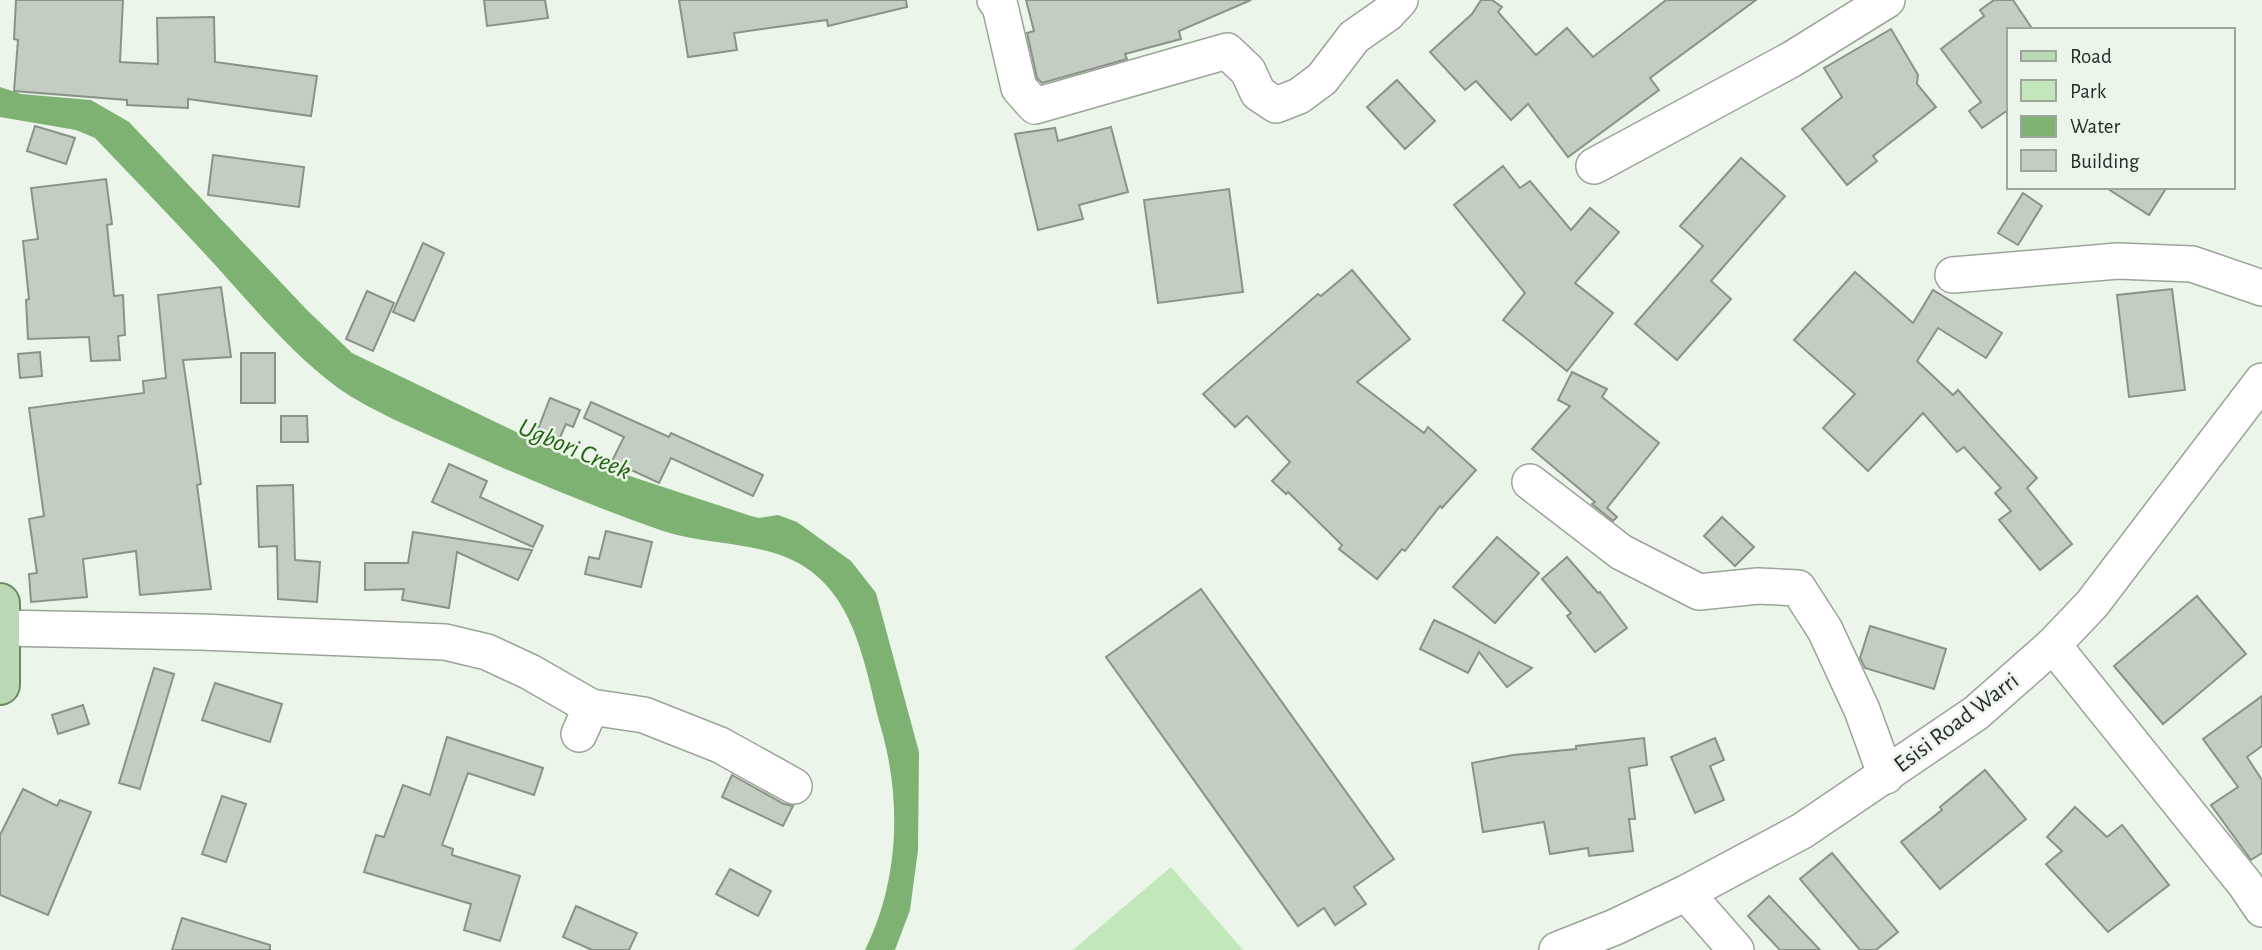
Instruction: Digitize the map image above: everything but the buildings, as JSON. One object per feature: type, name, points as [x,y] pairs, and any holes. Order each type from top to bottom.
[{"type":"main road","points":[[0,603],[0,685]]},
{"type":"street","points":[[995,0],[1000,6],[1019,88],[1035,106],[1227,51],[1248,71],[1258,93],[1276,105],[1299,96],[1322,79],[1354,37],[1387,14],[1400,0]]},
{"type":"street","points":[[1594,166],[1792,59],[1886,0]]},
{"type":"street","points":[[1953,275],[2119,261],[2192,264],[2262,288]]},
{"type":"street","name":"Esisi Road Warri","points":[[1557,950],[1615,927],[1686,893],[1802,831],[1976,713],[2053,645],[2092,604],[2262,381]]},
{"type":"street","points":[[1530,482],[1621,552],[1699,592],[1758,586],[1798,588],[1830,641],[1862,710],[1886,776]]},
{"type":"street","points":[[1,628],[200,632],[445,642],[487,652],[530,672],[585,720],[644,715],[720,745],[794,786]]},
{"type":"street","points":[[2053,645],[2245,884],[2262,909]]},
{"type":"street","points":[[1686,893],[1736,950]]},
{"type":"green space","points":[[1171,867],[1243,950],[1073,950]]},
{"type":"water","points":[[0,87],[21,94],[91,100],[129,122],[307,310],[352,353],[560,453],[751,516],[759,518],[778,515],[797,522],[851,561],[876,593],[919,752],[918,850],[910,910],[895,950],[865,950],[885,897],[891,869],[894,812],[888,755],[853,628],[844,609],[819,578],[802,565],[765,550],[663,531],[609,511],[422,432],[351,397],[321,375],[290,346],[95,138],[76,130],[0,117]]},
{"type":"water label","name":"Ugbori Creek","points":[[575,448]]}]
